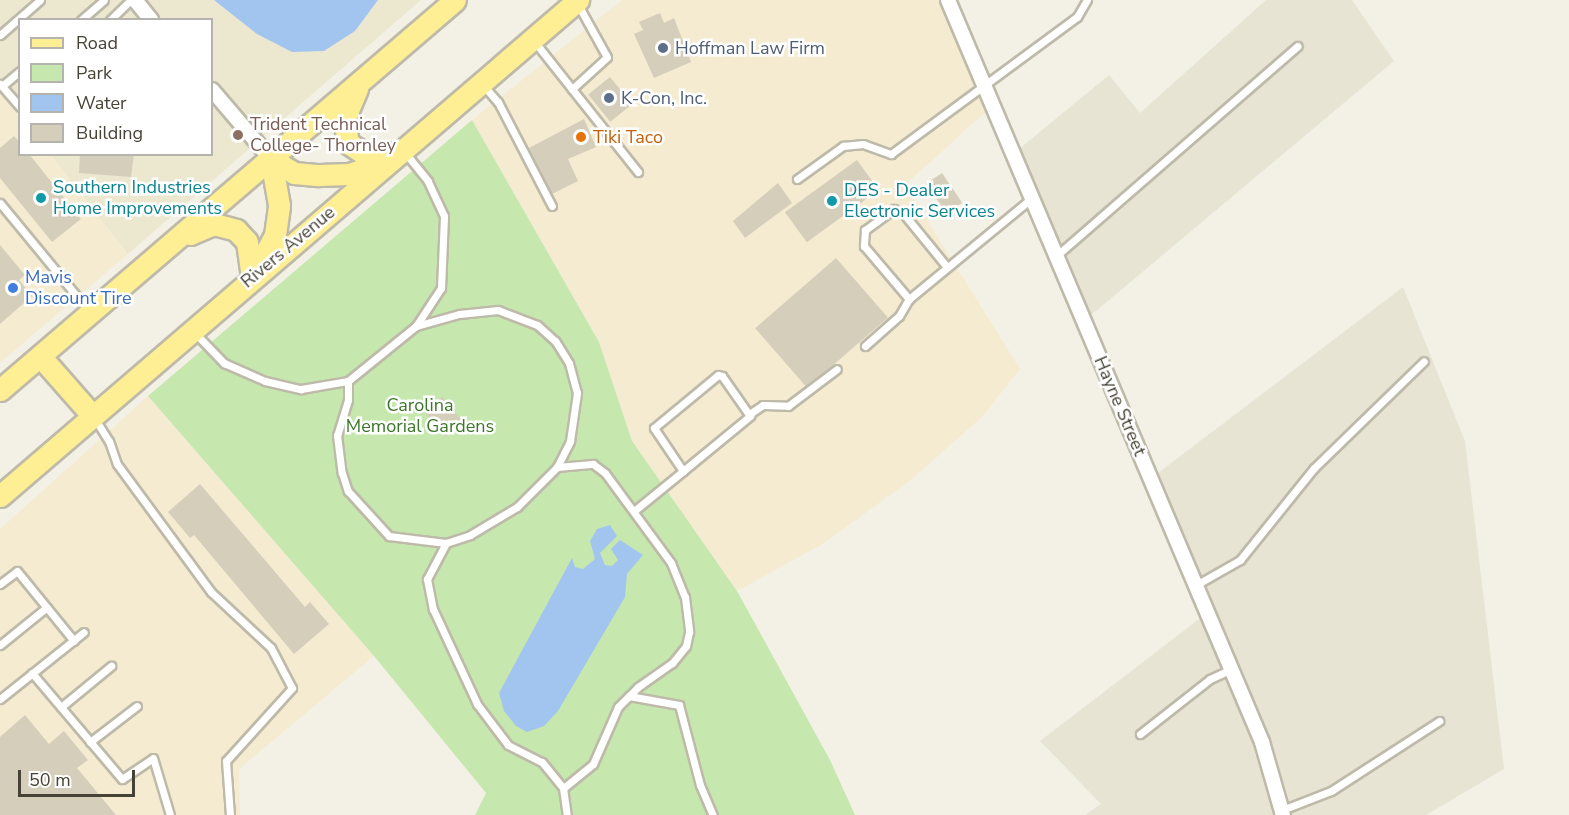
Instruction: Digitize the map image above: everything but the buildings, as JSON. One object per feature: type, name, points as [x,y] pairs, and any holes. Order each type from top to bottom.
[{"type":"main road","points":[[0,390],[455,0]]},
{"type":"main road","name":"Rivers Avenue","points":[[0,496],[91,414],[577,1]]},
{"type":"main road","points":[[360,83],[344,120],[348,143],[363,153],[397,154]]},
{"type":"main road","points":[[271,159],[294,173],[349,174],[397,154]]},
{"type":"main road","points":[[252,278],[275,235],[279,205],[271,159]]},
{"type":"main road","points":[[176,239],[214,224],[236,230],[247,242],[252,278]]},
{"type":"main road","points":[[40,356],[91,414]]},
{"type":"street","points":[[133,0],[150,18]]},
{"type":"street","name":"Hayne Street","points":[[948,0],[1262,742],[1283,812]]},
{"type":"street","points":[[213,91],[271,159]]},
{"type":"lane","points":[[19,18],[40,0]]},
{"type":"lane","points":[[83,18],[104,0]]},
{"type":"lane","points":[[112,18],[133,0]]},
{"type":"lane","points":[[796,179],[843,146],[863,144],[891,154],[985,88],[1077,17],[1087,0]]},
{"type":"lane","points":[[572,89],[607,57],[600,38],[577,1]]},
{"type":"lane","points":[[0,34],[18,19]]},
{"type":"lane","points":[[532,39],[638,172]]},
{"type":"lane","points":[[1056,256],[1298,46]]},
{"type":"lane","points":[[18,72],[1,85],[18,105]]},
{"type":"lane","points":[[481,82],[498,102],[552,206]]},
{"type":"lane","points":[[192,330],[224,363],[265,381],[301,389],[348,381],[416,326],[441,288],[444,216],[428,181],[397,154]]},
{"type":"lane","points":[[865,346],[899,316],[909,298],[1032,198]]},
{"type":"lane","points":[[0,203],[90,313]]},
{"type":"lane","points":[[909,298],[864,246],[865,231],[894,209],[903,213],[947,267]]},
{"type":"lane","points":[[348,381],[348,400],[337,435],[348,491],[389,536],[446,543],[470,535],[517,507],[557,467],[576,419],[577,393],[569,363],[555,341],[537,325],[498,310],[459,314],[416,326]]},
{"type":"lane","points":[[1196,585],[1240,560],[1314,468],[1424,361]]},
{"type":"lane","points":[[634,511],[751,413],[763,405],[788,406],[837,369]]},
{"type":"lane","points":[[683,471],[654,428],[718,375],[751,413]]},
{"type":"lane","points":[[91,414],[109,441],[117,464],[197,574],[211,592],[271,648],[292,688],[226,761],[230,815]]},
{"type":"lane","points":[[557,467],[593,464],[605,473],[671,563],[685,597],[689,632],[686,646],[672,663],[618,707],[593,764],[563,788]]},
{"type":"lane","points":[[446,543],[427,579],[428,597],[477,704],[508,745],[542,762],[563,788],[567,815]]},
{"type":"lane","points":[[0,584],[17,571],[74,641]]},
{"type":"lane","points":[[0,645],[47,607]]},
{"type":"lane","points":[[0,699],[84,632]]},
{"type":"lane","points":[[61,707],[111,666]]},
{"type":"lane","points":[[1140,734],[1210,679],[1231,669]]},
{"type":"lane","points":[[32,674],[122,779],[153,758],[170,815]]},
{"type":"lane","points":[[629,696],[679,705],[700,785],[713,815]]},
{"type":"lane","points":[[90,742],[137,706]]},
{"type":"lane","points":[[1283,812],[1331,791],[1440,721]]},
{"type":"shaded area","name":"Trident Technical College- Thornley","points":[[0,0],[421,0],[128,254],[52,156],[213,156],[213,18],[18,18],[18,115],[0,93]]},
{"type":"shaded area","points":[[622,0],[948,0],[992,106],[905,185],[1020,369],[983,416],[911,480],[821,545],[737,591],[632,441],[599,342],[472,120]]},
{"type":"shaded area","points":[[1266,0],[1352,0],[1394,61],[1084,321],[1013,154],[1109,75],[1140,113]]},
{"type":"shaded area","points":[[0,93],[18,116],[18,156],[52,156],[128,254],[0,363]]},
{"type":"shaded area","points":[[1403,287],[1465,441],[1504,769],[1426,815],[1085,815],[1101,804],[1040,741],[1207,613],[1150,479]]},
{"type":"shaded area","points":[[148,396],[374,656],[239,769],[240,815],[0,815],[0,529]]},
{"type":"green space","name":"Carolina Memorial Gardens","points":[[472,120],[599,342],[632,441],[737,591],[830,760],[855,815],[475,815],[486,793],[374,656],[148,396]]},
{"type":"water","points":[[214,0],[378,0],[355,31],[324,51],[292,52],[257,34]]},
{"type":"water","points":[[610,525],[617,536],[600,553],[605,565],[612,566],[618,560],[611,549],[620,540],[643,555],[627,574],[625,597],[558,711],[544,726],[527,732],[516,726],[504,711],[499,693],[572,558],[575,567],[583,569],[595,559],[590,541],[597,529]]},
{"type":"place","name":"Hoffman Law Firm","points":[[663,48]]},
{"type":"place","name":"K-Con, Inc.","points":[[609,98]]},
{"type":"place","name":"Trident Technical College- Thornley","points":[[238,135]]},
{"type":"place","name":"Tiki Taco","points":[[581,137]]},
{"type":"place","name":"Southern Industries Home Improvements","points":[[41,198]]},
{"type":"place","name":"DES - Dealer Electronic Services","points":[[832,201]]},
{"type":"place","name":"Mavis Discount Tire","points":[[13,288]]}]
